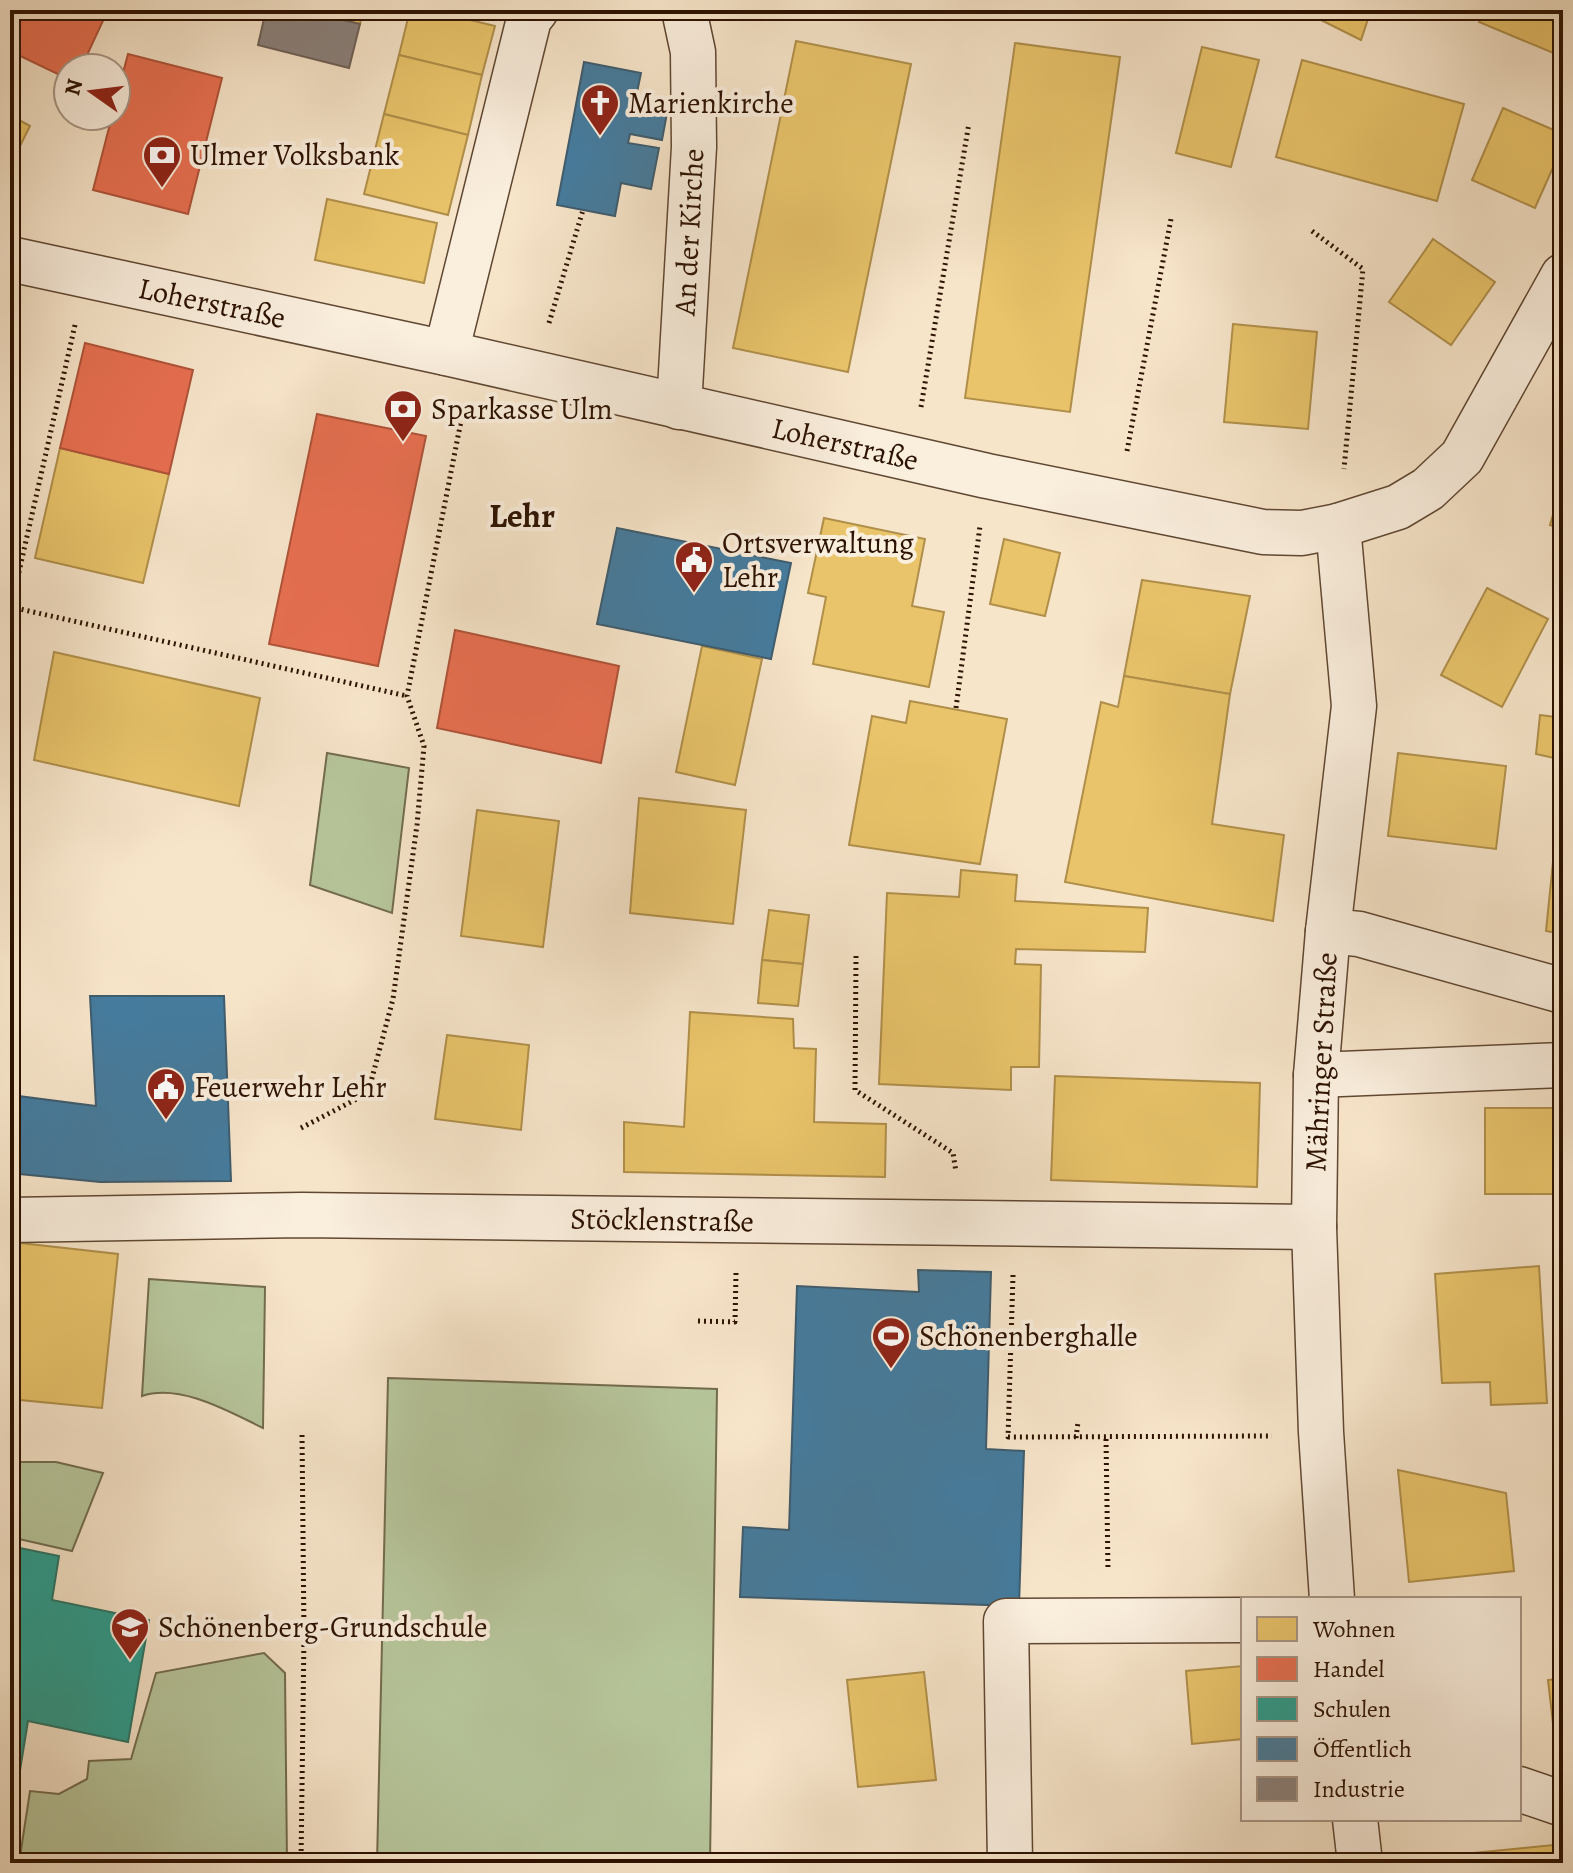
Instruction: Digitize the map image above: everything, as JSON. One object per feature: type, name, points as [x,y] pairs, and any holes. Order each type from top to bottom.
[{"type":"street","points":[[446,353],[529,19],[536,10]]},
{"type":"street","name":"An der Kirche","points":[[679,407],[694,147],[693,52],[684,10]]},
{"type":"street","name":"Loherstraße","points":[[10,259],[446,353],[987,476],[1263,532],[1302,533],[1338,526],[1398,507],[1428,489],[1462,457],[1563,276]]},
{"type":"street","name":"Mähringer Straße","points":[[1332,1597],[1321,1432],[1314,1227],[1316,1075],[1328,931],[1354,706],[1338,526]]},
{"type":"street","points":[[1328,931],[1359,934],[1563,991]]},
{"type":"street","points":[[1316,1075],[1563,1065]]},
{"type":"street","name":"Stöcklenstraße","points":[[10,1220],[302,1215],[1314,1227]]},
{"type":"street","points":[[1010,1863],[1006,1621],[1241,1620]]},
{"type":"street","points":[[1521,1790],[1563,1804]]},
{"type":"street","points":[[1355,1821],[1360,1863]]},
{"type":"path","points":[[912,460],[969,123]]},
{"type":"path","points":[[533,373],[583,210]]},
{"type":"path","points":[[1117,503],[1171,219]]},
{"type":"path","points":[[1312,231],[1363,269],[1338,526]]},
{"type":"path","points":[[76,321],[11,607],[407,696]]},
{"type":"path","points":[[301,1128],[368,1093],[393,999],[424,746],[407,696],[458,438]]},
{"type":"path","points":[[956,708],[987,476]]},
{"type":"path","points":[[10,571],[20,573]]},
{"type":"path","points":[[856,956],[855,1090],[953,1153],[964,1224]]},
{"type":"path","points":[[698,1321],[735,1322],[737,1221]]},
{"type":"path","points":[[1015,1224],[1008,1437],[1208,1439],[1321,1432]]},
{"type":"path","points":[[1076,1438],[1078,1422]]},
{"type":"path","points":[[301,1863],[304,1636],[302,1433]]},
{"type":"path","points":[[1106,1439],[1108,1578]]},
{"type":"green space","points":[[327,753],[409,768],[392,913],[310,885]]},
{"type":"green space","points":[[149,1279],[265,1287],[263,1428],[220,1407],[188,1396],[157,1393],[142,1396]]},
{"type":"green space","points":[[388,1378],[717,1389],[710,1863],[377,1863]]},
{"type":"green space","points":[[10,1462],[56,1462],[103,1473],[72,1551],[10,1537]]},
{"type":"green space","points":[[264,1653],[285,1673],[287,1863],[19,1863],[30,1791],[59,1794],[87,1779],[89,1761],[131,1759],[156,1673]]},
{"type":"building: Wohnen","points":[[302,10],[363,10],[360,24]]},
{"type":"building: Wohnen","points":[[410,10],[429,10],[495,26],[482,75],[399,55]]},
{"type":"building: Wohnen","points":[[1301,10],[1371,10],[1361,40]]},
{"type":"building: Wohnen","points":[[1484,10],[1563,10],[1563,57],[1479,22]]},
{"type":"building: Wohnen","points":[[796,41],[911,64],[848,372],[733,348]]},
{"type":"building: Wohnen","points":[[1015,43],[1120,57],[1070,412],[965,398]]},
{"type":"building: Wohnen","points":[[1202,47],[1259,60],[1231,167],[1176,153]]},
{"type":"building: Wohnen","points":[[399,55],[482,75],[468,135],[384,114]]},
{"type":"building: Wohnen","points":[[1302,60],[1464,104],[1437,201],[1276,157]]},
{"type":"building: Wohnen","points":[[1503,108],[1563,134],[1563,145],[1535,208],[1472,180]]},
{"type":"building: Wohnen","points":[[384,114],[468,135],[448,215],[364,194]]},
{"type":"building: Wohnen","points":[[10,115],[30,126],[10,166]]},
{"type":"building: Wohnen","points":[[327,199],[437,223],[424,283],[315,260]]},
{"type":"building: Wohnen","points":[[1433,239],[1495,282],[1451,345],[1389,302]]},
{"type":"building: Wohnen","points":[[1233,324],[1317,332],[1308,429],[1224,422]]},
{"type":"building: Wohnen","points":[[60,448],[169,474],[143,583],[35,558]]},
{"type":"building: Wohnen","points":[[1563,480],[1563,529],[1550,525]]},
{"type":"building: Wohnen","points":[[824,518],[925,539],[912,606],[944,612],[929,687],[813,664],[826,597],[808,593]]},
{"type":"building: Wohnen","points":[[1004,539],[1060,553],[1045,616],[990,604]]},
{"type":"building: Wohnen","points":[[1142,580],[1250,596],[1230,694],[1124,676]]},
{"type":"building: Wohnen","points":[[1487,588],[1548,619],[1502,707],[1441,675]]},
{"type":"building: Wohnen","points":[[702,646],[762,659],[735,785],[676,772]]},
{"type":"building: Wohnen","points":[[54,652],[260,698],[239,806],[34,760]]},
{"type":"building: Wohnen","points":[[1124,676],[1230,694],[1212,824],[1284,835],[1273,921],[1065,882],[1101,702],[1118,707]]},
{"type":"building: Wohnen","points":[[910,701],[1007,719],[980,864],[849,845],[872,716],[906,723]]},
{"type":"building: Wohnen","points":[[1540,715],[1563,718],[1563,760],[1536,754]]},
{"type":"building: Wohnen","points":[[1398,753],[1506,766],[1496,849],[1388,836]]},
{"type":"building: Wohnen","points":[[1563,763],[1563,934],[1546,931]]},
{"type":"building: Wohnen","points":[[639,798],[746,810],[733,924],[630,913]]},
{"type":"building: Wohnen","points":[[477,810],[559,821],[543,947],[461,936]]},
{"type":"building: Wohnen","points":[[961,870],[1017,875],[1015,901],[1148,908],[1145,952],[1016,949],[1015,964],[1041,965],[1039,1067],[1011,1067],[1011,1090],[879,1084],[887,893],[959,897]]},
{"type":"building: Wohnen","points":[[769,910],[809,915],[803,964],[762,960]]},
{"type":"building: Wohnen","points":[[762,960],[803,964],[798,1006],[758,1003]]},
{"type":"building: Wohnen","points":[[690,1012],[793,1019],[794,1048],[816,1049],[814,1122],[886,1124],[885,1177],[624,1172],[624,1122],[684,1127]]},
{"type":"building: Wohnen","points":[[447,1035],[529,1045],[521,1130],[435,1119]]},
{"type":"building: Wohnen","points":[[1055,1076],[1260,1083],[1257,1187],[1051,1180]]},
{"type":"building: Wohnen","points":[[1485,1108],[1563,1108],[1563,1194],[1485,1194]]},
{"type":"building: Wohnen","points":[[20,1243],[118,1254],[102,1408],[10,1399]]},
{"type":"building: Wohnen","points":[[1539,1266],[1547,1403],[1491,1405],[1490,1382],[1442,1383],[1435,1274]]},
{"type":"building: Wohnen","points":[[1398,1470],[1506,1493],[1514,1571],[1409,1582]]},
{"type":"building: Wohnen","points":[[1241,1666],[1241,1739],[1192,1744],[1186,1671]]},
{"type":"building: Wohnen","points":[[924,1672],[936,1780],[858,1787],[847,1680]]},
{"type":"building: Wohnen","points":[[1563,1678],[1563,1730],[1554,1732],[1548,1680]]},
{"type":"building: Wohnen","points":[[1563,1844],[1563,1863],[1475,1863],[1474,1853]]},
{"type":"building: Handel","points":[[10,10],[108,10],[88,52],[52,52],[52,71],[10,51]]},
{"type":"building: Handel","points":[[132,55],[222,78],[188,214],[93,190],[108,132],[132,132]]},
{"type":"building: Handel","points":[[85,343],[193,370],[169,474],[60,448]]},
{"type":"building: Handel","points":[[317,414],[426,436],[378,666],[269,644]]},
{"type":"building: Handel","points":[[455,630],[619,666],[601,763],[437,728]]},
{"type":"building: Schulen","points":[[10,1546],[59,1556],[52,1600],[149,1620],[128,1742],[28,1721],[10,1832]]},
{"type":"building: Öffentlich","name":"Marienkirche","points":[[584,62],[641,73],[634,107],[667,113],[662,140],[630,134],[628,143],[659,148],[651,189],[621,183],[615,216],[557,205]]},
{"type":"building: Öffentlich","name":"Ortsverwaltung Lehr","points":[[617,528],[791,563],[771,659],[597,624]]},
{"type":"building: Öffentlich","points":[[90,996],[224,996],[231,1181],[100,1182],[10,1173],[10,1095],[96,1106]]},
{"type":"building: Öffentlich","name":"Schönenberghalle","points":[[918,1270],[991,1272],[986,1449],[1024,1451],[1019,1606],[740,1597],[743,1527],[789,1530],[797,1286],[919,1292]]},
{"type":"building: Industrie","points":[[266,10],[302,10],[360,24],[349,68],[258,45]]},
{"type":"place","name":"Marienkirche","points":[[600,137]]},
{"type":"place","name":"Ulmer Volksbank","points":[[162,189]]},
{"type":"place","name":"Sparkasse Ulm","points":[[403,443]]},
{"type":"place","name":"Ortsverwaltung Lehr","points":[[694,594]]},
{"type":"place","name":"Feuerwehr Lehr","points":[[166,1121]]},
{"type":"place","name":"Schönenberghalle","points":[[891,1370]]},
{"type":"place","name":"Schönenberg-Grundschule","points":[[130,1661]]},
{"type":"district","name":"Lehr","points":[[522,515]]}]
